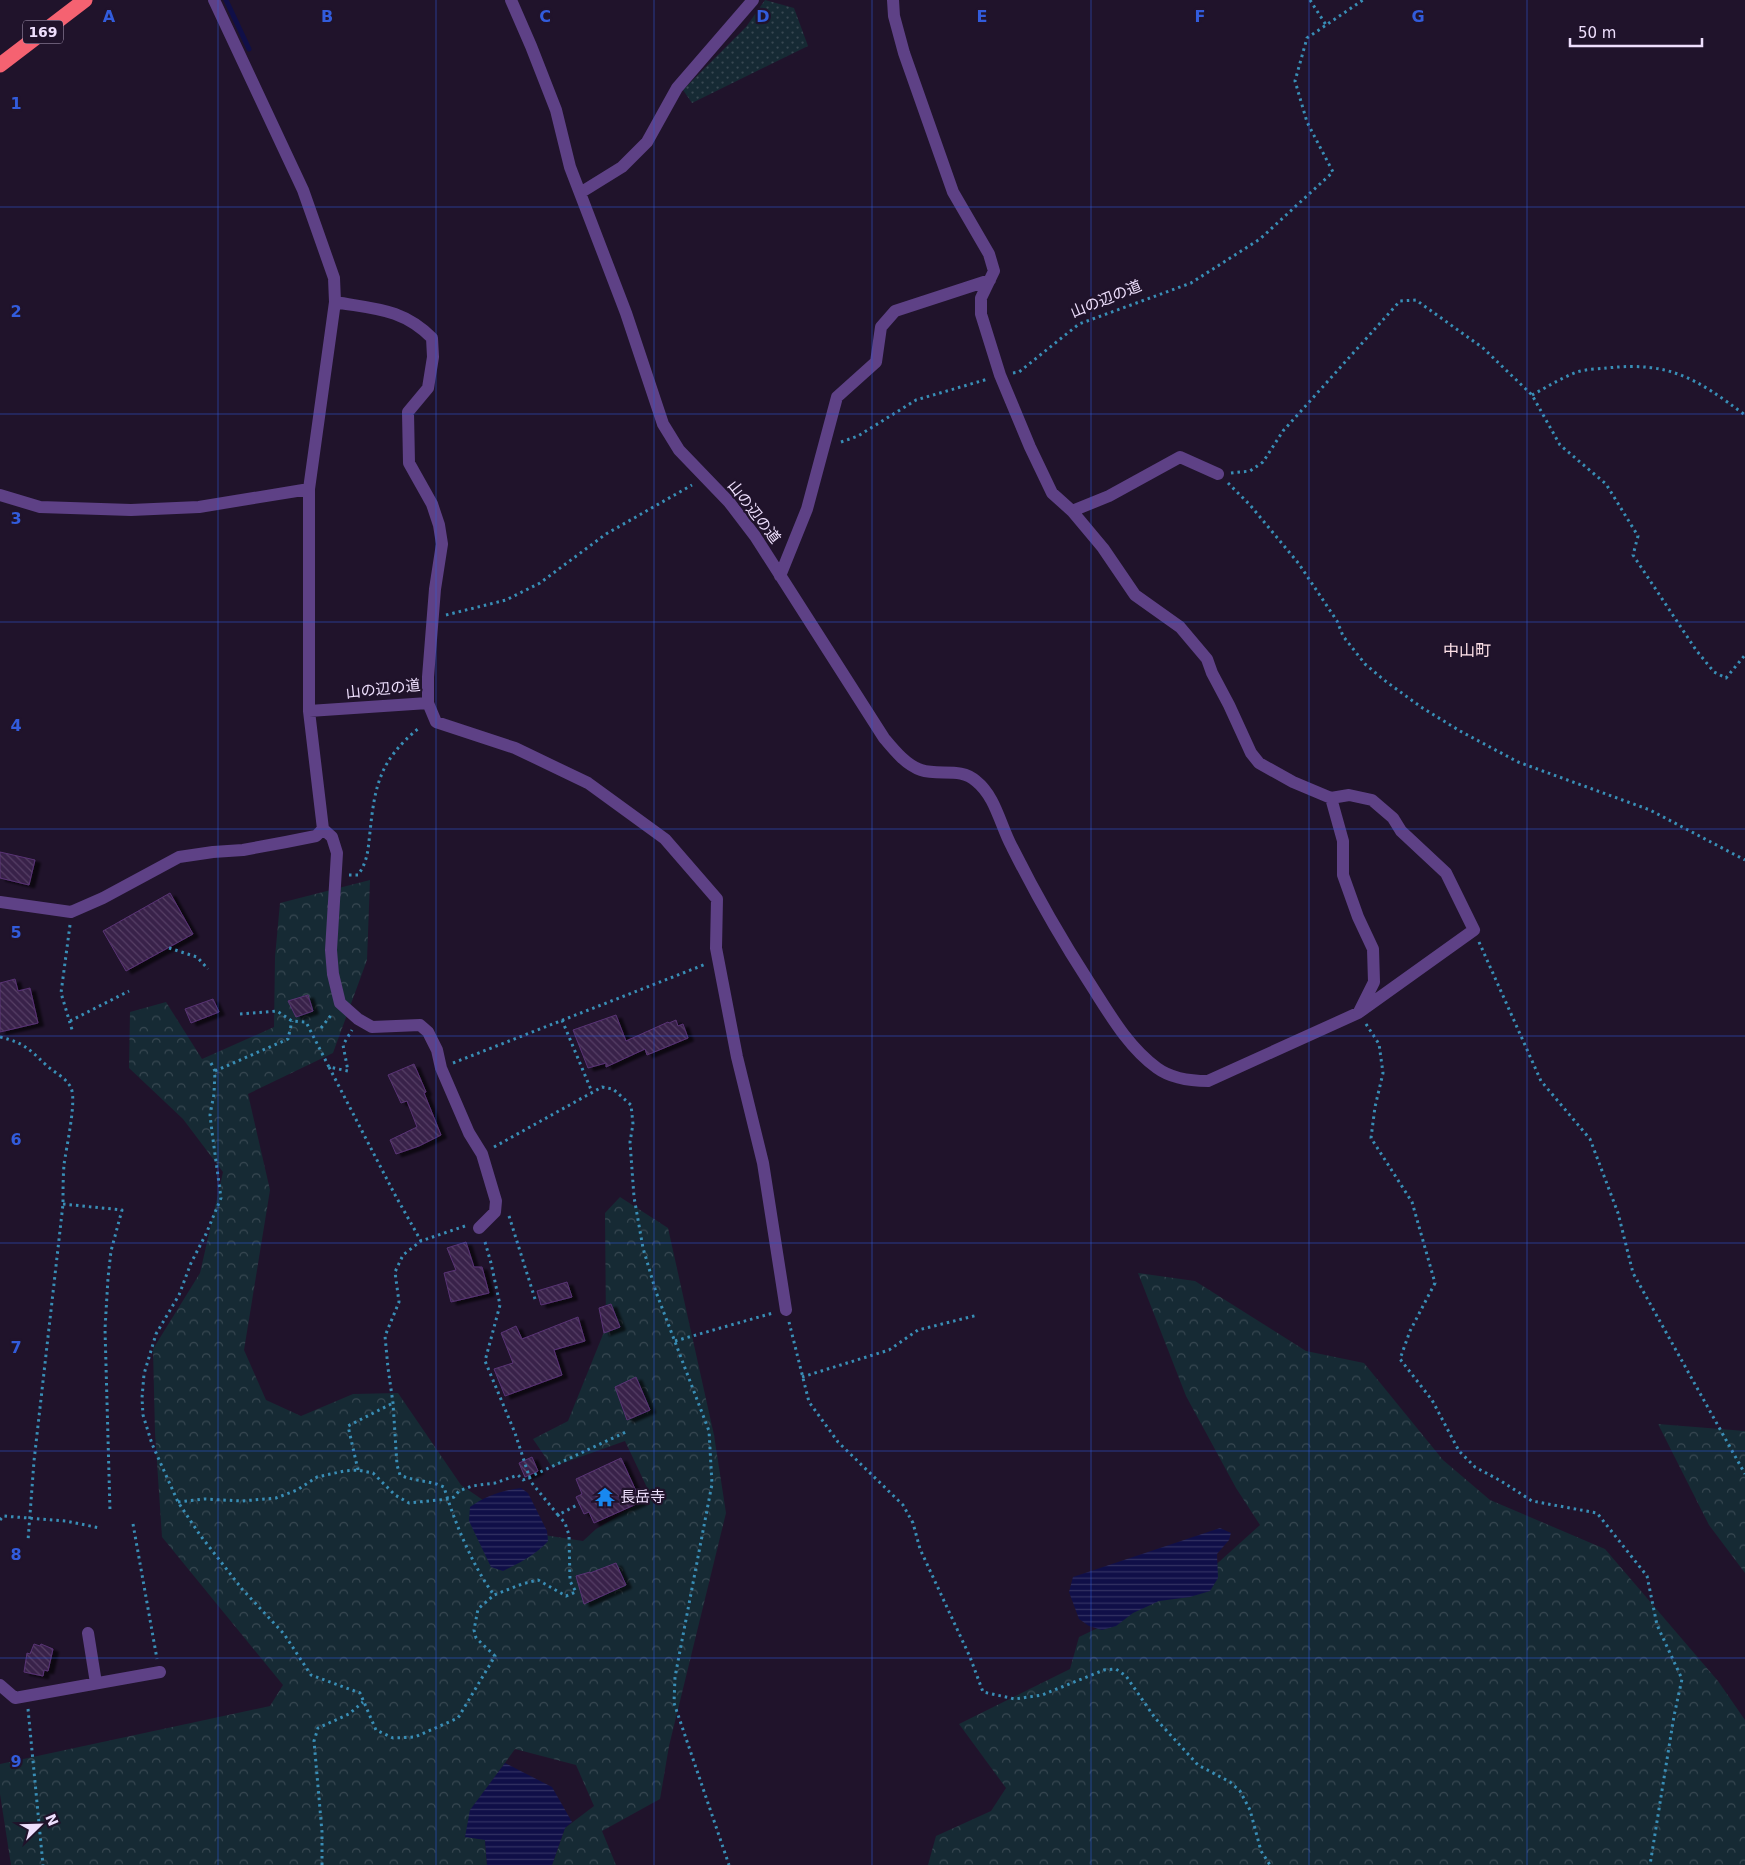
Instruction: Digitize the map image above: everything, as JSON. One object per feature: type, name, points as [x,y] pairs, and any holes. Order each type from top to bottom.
[{"type":"highway","name":"169","points":[[0,65],[85,0]]},
{"type":"street","points":[[214,0],[303,190],[334,278],[335,302],[309,489],[309,712],[323,829],[332,837],[337,853],[332,950],[333,974],[340,1003],[358,1019],[372,1027],[420,1025],[428,1032],[437,1050],[441,1068],[469,1133],[482,1154],[496,1200],[495,1212],[479,1228]]},
{"type":"street","points":[[511,0],[556,110],[570,167],[626,313],[664,424],[679,450],[706,477]]},
{"type":"street","points":[[580,193],[622,166],[647,142],[677,88],[753,0]]},
{"type":"street","points":[[780,576],[884,738],[901,758],[920,770],[963,773],[976,780],[992,800],[1011,846],[1067,948],[1122,1034],[1158,1068],[1173,1077],[1193,1081],[1208,1081],[1358,1013],[1474,930],[1446,873],[1401,831],[1393,818],[1372,800],[1349,795],[1331,798],[1293,782],[1259,763],[1251,753],[1212,673],[1207,658],[1180,627],[1135,595],[1103,548],[1072,510],[1052,493],[1030,447],[1000,375],[981,314],[981,298],[994,271],[989,254],[953,192],[904,53],[894,16],[893,0]]},
{"type":"street","points":[[823,448],[837,396],[876,362],[882,327],[895,311],[990,280]]},
{"type":"street","points":[[335,302],[396,313],[419,325],[432,338],[433,357],[428,388],[408,412],[409,463],[432,504],[439,525],[442,544],[432,620]]},
{"type":"street","name":"山の辺の道","points":[[780,576],[807,509],[823,448]]},
{"type":"street","points":[[1072,510],[1109,496],[1180,458],[1218,474]]},
{"type":"street","name":"山の辺の道","points":[[706,477],[729,502],[755,536],[780,576]]},
{"type":"street","points":[[0,494],[40,507],[131,510],[199,507],[309,489]]},
{"type":"street","name":"山の辺の道","points":[[309,712],[428,703],[432,620]]},
{"type":"street","points":[[428,703],[436,722],[515,748],[588,783],[665,839],[717,899],[716,948],[718,960],[737,1057],[763,1163],[786,1310]]},
{"type":"street","points":[[1331,798],[1343,841],[1343,875],[1358,917],[1374,948],[1374,982],[1358,1013]]},
{"type":"street","points":[[0,902],[71,912],[103,898],[179,858],[213,852],[243,850],[309,838],[316,836],[323,829]]},
{"type":"street","points":[[88,1633],[96,1683]]},
{"type":"street","points":[[0,1685],[14,1698],[160,1672]]},
{"type":"path","points":[[1310,0],[1326,25]]},
{"type":"path","name":"山の辺の道","points":[[823,448],[858,436],[916,400],[1000,375],[1019,372],[1079,324],[1190,283],[1260,239],[1333,172],[1307,122],[1295,81],[1307,38],[1362,0]]},
{"type":"path","points":[[1218,474],[1250,471],[1263,462],[1283,431],[1400,301],[1416,300],[1483,348],[1532,395],[1560,445],[1606,484],[1638,536],[1633,555],[1696,650],[1714,672],[1726,678],[1745,655]]},
{"type":"path","points":[[1532,395],[1578,372],[1632,365],[1655,367],[1683,375],[1745,415]]},
{"type":"path","points":[[1218,474],[1250,505],[1300,564],[1337,621],[1343,636],[1365,664],[1384,680],[1429,712],[1518,762],[1650,810],[1745,860]]},
{"type":"path","name":"山の辺の道","points":[[432,620],[452,613],[506,600],[540,583],[606,534],[706,477]]},
{"type":"path","points":[[336,874],[358,875],[366,864],[373,797],[381,774],[402,742],[419,728]]},
{"type":"path","points":[[71,912],[60,993],[73,1033]]},
{"type":"path","points":[[1474,930],[1541,1081],[1590,1138],[1618,1213],[1633,1273],[1745,1474]]},
{"type":"path","points":[[169,948],[197,957],[208,969]]},
{"type":"path","points":[[441,1068],[718,960]]},
{"type":"path","points":[[70,1020],[129,991]]},
{"type":"path","points":[[240,1014],[277,1012],[292,1021],[306,1022],[389,1184],[421,1241]]},
{"type":"path","points":[[1358,1013],[1379,1044],[1383,1073],[1375,1107],[1371,1138],[1412,1202],[1435,1283],[1410,1331],[1400,1359],[1436,1406],[1459,1451],[1475,1467],[1532,1501],[1597,1514],[1647,1576],[1656,1625],[1682,1679],[1674,1716],[1650,1865]]},
{"type":"path","points":[[329,1067],[348,1071],[343,1045],[358,1019]]},
{"type":"path","points":[[562,1020],[592,1092]]},
{"type":"path","points":[[215,1071],[288,1039],[292,1021]]},
{"type":"path","points":[[0,1037],[27,1046],[47,1066],[66,1081],[72,1089],[73,1101],[64,1167],[63,1204],[28,1541]]},
{"type":"path","points":[[211,1063],[215,1071],[214,1094],[210,1115],[220,1198],[179,1295],[156,1334],[144,1374],[142,1398],[143,1415],[152,1444],[178,1502],[200,1535],[242,1589],[284,1634],[311,1675],[360,1693],[376,1730],[393,1738],[415,1737],[458,1718],[494,1656],[476,1638],[474,1630],[478,1609],[494,1595],[538,1580],[566,1596],[576,1592],[570,1581],[569,1535],[565,1523],[531,1482],[515,1433],[485,1361],[500,1305],[491,1263],[479,1228],[469,1225],[421,1241],[403,1255],[395,1272],[399,1302],[385,1336],[393,1403],[397,1466],[400,1475],[413,1481],[435,1483],[444,1487],[480,1574],[494,1595]]},
{"type":"path","points":[[482,1154],[602,1087],[613,1089],[631,1105],[633,1124],[630,1142],[634,1197],[643,1248],[656,1292],[709,1431],[712,1484],[675,1677],[674,1703],[729,1865]]},
{"type":"path","points":[[496,1200],[507,1209],[535,1299]]},
{"type":"path","points":[[63,1204],[122,1210],[111,1251],[105,1330],[110,1511]]},
{"type":"path","points":[[675,1341],[786,1310],[808,1402],[838,1442],[904,1504],[913,1523],[920,1549],[983,1692],[1014,1700],[1042,1695],[1104,1670],[1116,1669],[1126,1676],[1154,1718],[1198,1765],[1230,1782],[1240,1791],[1250,1810],[1261,1851],[1270,1865]]},
{"type":"path","points":[[802,1378],[889,1350],[918,1330],[978,1315]]},
{"type":"path","points":[[358,1470],[348,1426],[393,1403]]},
{"type":"path","points":[[178,1502],[204,1499],[242,1501],[276,1498],[297,1490],[317,1477],[358,1470],[372,1473],[395,1495],[409,1503],[448,1499],[454,1497],[459,1491],[472,1486],[518,1475],[523,1480],[530,1478],[541,1471],[628,1431]]},
{"type":"path","points":[[558,1514],[579,1504]]},
{"type":"path","points":[[0,1520],[3,1516],[29,1518],[66,1521],[100,1528]]},
{"type":"path","points":[[133,1524],[160,1672]]},
{"type":"path","points":[[27,1696],[43,1865]]},
{"type":"path","points":[[322,1865],[322,1832],[314,1741],[318,1728],[349,1714],[363,1702]]},
{"type":"green space","points":[[765,0],[794,8],[808,46],[692,103],[683,90],[746,27]]},
{"type":"green space","points":[[370,880],[367,960],[333,1053],[248,1094],[270,1190],[244,1350],[266,1400],[301,1416],[353,1394],[398,1393],[461,1485],[531,1533],[583,1541],[596,1529],[651,1496],[625,1441],[552,1467],[533,1439],[568,1421],[606,1327],[605,1213],[620,1197],[668,1228],[714,1435],[726,1513],[669,1746],[660,1799],[602,1831],[616,1865],[552,1865],[565,1828],[594,1806],[576,1765],[515,1749],[470,1811],[485,1840],[487,1865],[11,1865],[0,1794],[0,1764],[270,1706],[283,1685],[162,1537],[155,1433],[153,1349],[200,1273],[223,1172],[183,1119],[129,1068],[130,1012],[166,1002],[202,1059],[274,1027],[275,957],[280,903]]},
{"type":"green space","points":[[1138,1273],[1195,1281],[1306,1351],[1364,1363],[1443,1460],[1490,1500],[1605,1549],[1718,1681],[1745,1720],[1745,1865],[928,1865],[936,1836],[991,1811],[1006,1788],[959,1724],[1070,1669],[1079,1637],[1200,1579],[1260,1525],[1236,1488],[1186,1396]]},
{"type":"green space","points":[[1658,1424],[1745,1431],[1745,1573],[1709,1525]]},
{"type":"shaded area","points":[[521,1488],[528,1493],[547,1531],[548,1541],[533,1555],[503,1571],[491,1567],[469,1521],[470,1507],[494,1494]]},
{"type":"shaded area","points":[[1220,1528],[1231,1533],[1229,1540],[1217,1554],[1218,1578],[1210,1591],[1190,1597],[1159,1601],[1133,1613],[1116,1626],[1102,1630],[1089,1626],[1079,1619],[1069,1592],[1073,1577]]},
{"type":"shaded area","points":[[505,1763],[552,1787],[572,1822],[565,1828],[552,1865],[487,1865],[485,1840],[465,1837],[470,1810]]},
{"type":"building","points":[[0,852],[35,860],[29,885],[0,878]]},
{"type":"building","points":[[170,893],[193,934],[126,971],[103,931]]},
{"type":"building","points":[[15,979],[18,991],[30,988],[38,1023],[0,1032],[0,983]]},
{"type":"building","points":[[308,995],[313,1011],[296,1017],[288,1001]]},
{"type":"building","points":[[213,999],[219,1012],[191,1023],[185,1009]]},
{"type":"building","points":[[616,1015],[626,1041],[676,1020],[678,1026],[683,1024],[688,1038],[647,1055],[645,1049],[606,1067],[606,1063],[588,1068],[573,1030]]},
{"type":"building","points":[[414,1064],[441,1135],[419,1146],[396,1154],[390,1140],[417,1127],[407,1101],[401,1103],[388,1075]]},
{"type":"building","points":[[466,1242],[474,1267],[482,1267],[489,1293],[451,1302],[444,1273],[456,1270],[447,1248]]},
{"type":"building","points":[[567,1282],[572,1297],[541,1305],[537,1291]]},
{"type":"building","points":[[611,1304],[620,1327],[604,1333],[599,1308]]},
{"type":"building","points":[[578,1317],[585,1341],[554,1350],[562,1375],[505,1396],[494,1369],[513,1363],[501,1333],[516,1326],[522,1339]]},
{"type":"building","points":[[636,1377],[650,1410],[627,1420],[615,1387]]},
{"type":"building","points":[[532,1457],[538,1471],[525,1477],[519,1463]]},
{"type":"building","points":[[621,1458],[641,1502],[594,1523],[589,1512],[584,1514],[576,1497],[582,1494],[576,1479]]},
{"type":"building","points":[[616,1563],[626,1585],[584,1604],[576,1576]]},
{"type":"building","points":[[34,1644],[40,1646],[41,1644],[53,1649],[48,1671],[44,1670],[43,1676],[24,1672],[27,1653],[30,1654]]},
{"type":"waterway","points":[[226,0],[249,49]]},
{"type":"place","name":"長岳寺","points":[[605,1497]]},
{"type":"district","name":"中山町","points":[[1467,650]]}]
